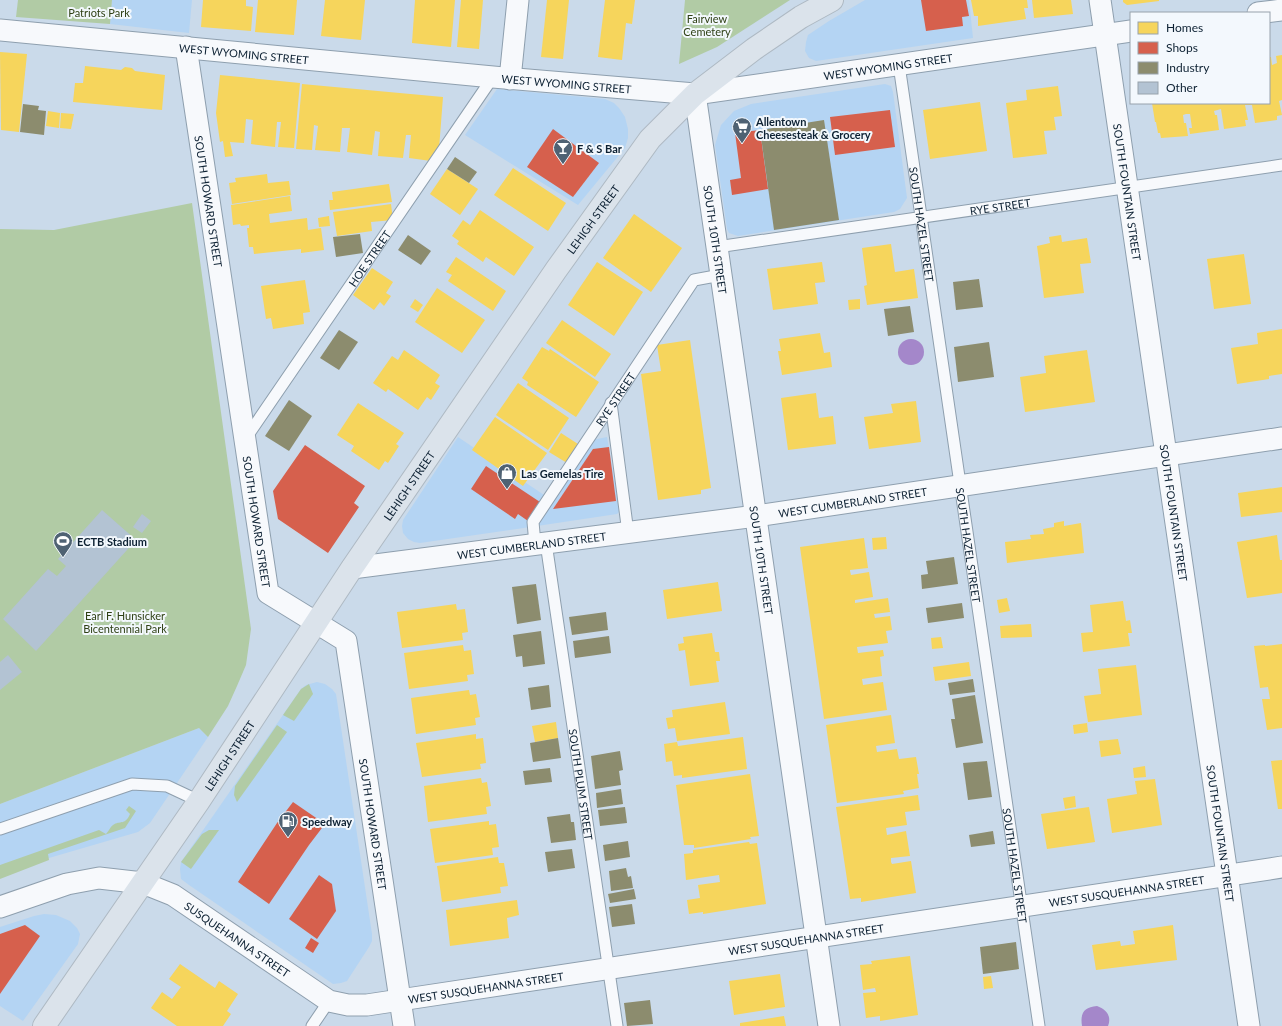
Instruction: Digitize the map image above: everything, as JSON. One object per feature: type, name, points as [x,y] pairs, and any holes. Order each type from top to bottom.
[{"type":"main road","name":"LEHIGH STREET","points":[[44,1026],[199,801],[315,622],[556,270],[650,139],[695,94],[754,49],[801,17],[832,0]]},
{"type":"street","points":[[501,78],[518,0]]},
{"type":"street","name":"SOUTH FOUNTAIN STREET","points":[[1100,0],[1249,1026]]},
{"type":"street","points":[[1266,12],[1282,10]]},
{"type":"street","name":"WEST WYOMING STREET","points":[[0,30],[501,78],[695,94],[1130,31]]},
{"type":"street","name":"SOUTH HOWARD STREET","points":[[186,47],[268,593],[346,642],[404,1026]]},
{"type":"street","name":"SOUTH 10TH STREET","points":[[695,94],[829,1026]]},
{"type":"street","name":"WEST CUMBERLAND STREET","points":[[352,568],[756,516],[1282,438]]},
{"type":"street","name":"WEST SUSQUEHANNA STREET","points":[[329,1001],[348,1005],[367,1005],[1282,867]]},
{"type":"street","name":"SUSQUEHANNA STREET","points":[[0,907],[67,884],[99,878],[143,883],[173,895],[329,1001]]},
{"type":"lane","name":"SOUTH HAZEL STREET","points":[[899,64],[1039,1026]]},
{"type":"lane","name":"HOE STREET","points":[[245,439],[501,78]]},
{"type":"lane","name":"RYE STREET","points":[[717,247],[1282,165]]},
{"type":"lane","name":"RYE STREET","points":[[541,544],[533,522],[611,403],[694,280],[721,276]]},
{"type":"lane","points":[[611,403],[628,532]]},
{"type":"lane","name":"SOUTH PLUM STREET","points":[[541,544],[617,1026]]},
{"type":"lane","points":[[0,829],[132,784],[167,786],[199,801]]},
{"type":"lane","points":[[312,1026],[329,1001]]},
{"type":"shaded area","points":[[112,0],[192,0],[189,33],[110,24]]},
{"type":"shaded area","points":[[865,0],[969,0],[973,38],[816,61],[809,58],[805,51],[808,35]]},
{"type":"shaded area","points":[[885,84],[891,86],[893,92],[907,198],[900,209],[894,212],[738,236],[729,233],[727,229],[715,145],[721,125],[734,111],[751,104]]},
{"type":"shaded area","points":[[497,89],[605,99],[614,103],[619,108],[625,117],[628,129],[628,138],[625,148],[578,205],[465,135]]},
{"type":"shaded area","points":[[911,339],[920,343],[924,352],[920,361],[911,365],[902,361],[898,352],[902,343]]},
{"type":"shaded area","points":[[458,437],[553,501],[592,440],[607,437],[620,511],[617,514],[420,543],[414,542],[408,539],[403,533],[403,520]]},
{"type":"shaded area","points":[[317,682],[325,684],[336,694],[372,934],[372,941],[369,947],[347,981],[333,984],[181,879],[180,869],[181,862],[301,689],[306,685]]},
{"type":"shaded area","points":[[199,728],[208,737],[150,823],[138,832],[49,858],[0,878],[0,804]]},
{"type":"shaded area","points":[[44,914],[56,915],[70,921],[77,928],[80,934],[78,944],[23,1021],[0,1006],[0,927]]},
{"type":"shaded area","points":[[1097,1006],[1103,1009],[1109,1016],[1108,1026],[1082,1026],[1082,1014],[1086,1009]]},
{"type":"green space","name":"Patriots Park","points":[[18,0],[112,0],[110,24],[16,17]]},
{"type":"green space","name":"Fairview Cemetery","points":[[685,0],[790,0],[717,47],[679,64]]},
{"type":"green space","name":"Earl F. Hunsicker Bicentennial Park","points":[[192,203],[251,629],[246,665],[228,706],[208,737],[199,728],[0,804],[0,229],[54,230]]},
{"type":"green space","points":[[309,684],[313,694],[294,721],[283,715],[301,689]]},
{"type":"green space","points":[[277,725],[287,732],[237,802],[234,795],[235,786]]},
{"type":"green space","points":[[129,806],[136,811],[125,828],[48,854],[49,860],[0,879],[0,865],[99,830],[106,834],[113,825],[128,818],[130,814],[126,810]]},
{"type":"green space","points":[[209,830],[219,830],[191,869],[181,862],[202,834]]},
{"type":"building: Homes","points":[[203,0],[246,0],[246,6],[253,7],[251,31],[201,27]]},
{"type":"building: Homes","points":[[258,0],[297,0],[294,35],[255,32]]},
{"type":"building: Homes","points":[[325,0],[365,0],[361,40],[321,36]]},
{"type":"building: Homes","points":[[415,0],[455,0],[451,47],[412,43]]},
{"type":"building: Homes","points":[[461,0],[483,0],[479,49],[457,47]]},
{"type":"building: Homes","points":[[547,0],[569,0],[563,59],[541,57]]},
{"type":"building: Homes","points":[[605,0],[635,0],[632,24],[626,23],[622,60],[598,57]]},
{"type":"building: Homes","points":[[971,0],[1027,0],[1028,8],[1024,8],[1026,19],[978,26],[978,16],[974,16]]},
{"type":"building: Homes","points":[[1032,0],[1071,0],[1073,14],[1034,18]]},
{"type":"building: Homes","points":[[1123,0],[1159,1],[1127,5],[1123,2]]},
{"type":"building: Homes","points":[[0,52],[27,54],[19,132],[1,130]]},
{"type":"building: Homes","points":[[1282,55],[1282,100],[1279,101],[1282,115],[1277,116],[1277,120],[1255,123],[1252,105],[1245,105],[1248,120],[1245,120],[1246,126],[1224,129],[1221,109],[1214,111],[1215,115],[1217,115],[1219,130],[1190,134],[1189,128],[1192,128],[1190,114],[1186,114],[1183,115],[1188,136],[1161,138],[1155,122],[1152,104],[1270,104],[1270,57],[1272,65],[1277,63],[1276,56]]},
{"type":"building: Homes","points":[[85,66],[121,70],[125,67],[132,68],[135,71],[165,75],[162,110],[73,102],[75,83],[83,83]]},
{"type":"building: Homes","points":[[220,75],[300,83],[294,148],[278,147],[281,122],[277,122],[275,147],[251,144],[253,120],[246,119],[244,143],[230,142],[233,156],[225,157],[223,141],[220,142],[216,113]]},
{"type":"building: Homes","points":[[302,84],[443,97],[439,149],[431,161],[409,158],[411,135],[406,135],[403,158],[378,156],[380,132],[375,131],[372,155],[347,152],[350,128],[342,128],[340,152],[315,150],[318,126],[314,125],[312,150],[296,149]]},
{"type":"building: Homes","points":[[1058,86],[1062,116],[1054,117],[1056,130],[1044,131],[1047,154],[1013,158],[1006,103],[1027,100],[1026,90]]},
{"type":"building: Homes","points":[[980,102],[987,151],[930,159],[923,110]]},
{"type":"building: Homes","points":[[48,111],[60,113],[59,128],[46,126]]},
{"type":"building: Homes","points":[[61,113],[74,114],[71,129],[60,128]]},
{"type":"building: Homes","points":[[513,168],[566,203],[548,231],[494,195]]},
{"type":"building: Homes","points":[[447,169],[478,189],[460,215],[430,194]]},
{"type":"building: Homes","points":[[267,174],[268,183],[289,181],[291,195],[232,204],[229,183],[236,182],[235,178]]},
{"type":"building: Homes","points":[[389,184],[392,202],[330,210],[329,200],[333,200],[332,192]]},
{"type":"building: Homes","points":[[290,196],[292,211],[269,214],[270,223],[307,218],[308,230],[321,228],[324,250],[301,253],[301,249],[254,254],[253,247],[249,247],[247,228],[249,228],[249,225],[233,225],[231,205]]},
{"type":"building: Homes","points":[[391,204],[393,220],[371,222],[372,231],[337,236],[333,212]]},
{"type":"building: Homes","points":[[480,210],[534,247],[514,276],[486,257],[483,262],[457,244],[459,241],[452,236],[463,220],[470,225]]},
{"type":"building: Homes","points":[[634,214],[682,248],[651,292],[603,258]]},
{"type":"building: Homes","points":[[329,216],[330,226],[319,227],[318,218]]},
{"type":"building: Homes","points":[[1061,235],[1062,242],[1087,238],[1091,263],[1080,264],[1084,293],[1044,298],[1037,246],[1050,243],[1049,237]]},
{"type":"building: Homes","points":[[891,244],[895,272],[914,269],[918,298],[867,305],[864,286],[867,285],[862,248]]},
{"type":"building: Homes","points":[[1244,254],[1251,304],[1214,309],[1207,259]]},
{"type":"building: Homes","points":[[456,257],[506,291],[493,311],[448,281],[452,275],[446,272]]},
{"type":"building: Homes","points":[[597,262],[643,292],[614,336],[568,305]]},
{"type":"building: Homes","points":[[822,262],[825,282],[815,283],[818,304],[773,310],[767,269]]},
{"type":"building: Homes","points":[[372,268],[393,282],[386,293],[391,296],[384,306],[380,302],[374,310],[353,295]]},
{"type":"building: Homes","points":[[305,280],[310,312],[303,313],[304,324],[273,329],[271,318],[266,319],[261,286]]},
{"type":"building: Homes","points":[[437,288],[485,320],[462,353],[415,322]]},
{"type":"building: Homes","points":[[415,299],[423,305],[418,312],[410,307]]},
{"type":"building: Homes","points":[[860,299],[860,309],[849,310],[848,300]]},
{"type":"building: Homes","points":[[562,320],[611,354],[595,377],[546,343]]},
{"type":"building: Homes","points":[[1282,329],[1282,374],[1269,376],[1269,379],[1237,384],[1231,348],[1258,344],[1257,333]]},
{"type":"building: Homes","points":[[820,333],[824,353],[830,352],[832,367],[782,375],[778,351],[781,351],[779,339]]},
{"type":"building: Homes","points":[[690,340],[711,488],[701,490],[701,494],[658,500],[641,374],[661,371],[657,345]]},
{"type":"building: Homes","points":[[542,347],[549,351],[550,349],[599,382],[576,417],[527,385],[528,382],[522,378]]},
{"type":"building: Homes","points":[[404,350],[440,375],[435,383],[440,386],[431,400],[427,397],[418,410],[388,389],[386,392],[373,383],[392,356],[398,360]]},
{"type":"building: Homes","points":[[1087,350],[1095,402],[1025,412],[1020,377],[1046,373],[1044,356]]},
{"type":"building: Homes","points":[[518,383],[569,418],[548,450],[496,415]]},
{"type":"building: Homes","points":[[816,393],[819,418],[833,416],[836,444],[788,450],[781,398]]},
{"type":"building: Homes","points":[[916,401],[921,442],[869,449],[864,417],[893,413],[891,404]]},
{"type":"building: Homes","points":[[358,403],[404,433],[396,444],[399,446],[388,463],[385,461],[379,470],[351,451],[354,446],[337,435]]},
{"type":"building: Homes","points":[[495,417],[547,453],[523,486],[472,450]]},
{"type":"building: Homes","points":[[561,433],[578,444],[567,463],[549,452]]},
{"type":"building: Homes","points":[[1282,487],[1282,512],[1241,517],[1238,493]]},
{"type":"building: Homes","points":[[1064,521],[1064,526],[1081,523],[1084,553],[1007,563],[1005,542],[1031,539],[1030,535],[1044,534],[1043,529],[1054,527],[1054,523]]},
{"type":"building: Homes","points":[[1277,535],[1280,560],[1282,560],[1282,593],[1247,598],[1237,542]]},
{"type":"building: Homes","points":[[886,537],[887,549],[873,550],[872,538]]},
{"type":"building: Homes","points":[[864,538],[868,568],[850,571],[851,575],[869,572],[873,597],[855,600],[855,603],[888,598],[890,612],[874,614],[875,618],[890,616],[892,630],[886,631],[888,643],[857,647],[858,653],[883,650],[884,656],[880,657],[882,676],[862,679],[863,685],[883,682],[887,710],[824,719],[800,547]]},
{"type":"building: Homes","points":[[718,582],[722,611],[667,619],[663,590]]},
{"type":"building: Homes","points":[[1007,598],[1010,611],[999,613],[997,600]]},
{"type":"building: Homes","points":[[1123,601],[1126,621],[1130,620],[1132,633],[1128,633],[1130,646],[1083,652],[1081,633],[1093,632],[1090,605]]},
{"type":"building: Homes","points":[[456,604],[457,610],[465,609],[468,632],[462,633],[463,640],[402,648],[397,612]]},
{"type":"building: Homes","points":[[1031,624],[1032,637],[1001,638],[1000,626]]},
{"type":"building: Homes","points":[[712,633],[715,652],[719,652],[720,661],[716,661],[719,682],[690,686],[685,650],[679,651],[678,644],[684,643],[683,637]]},
{"type":"building: Homes","points":[[941,637],[943,648],[932,649],[931,638]]},
{"type":"building: Homes","points":[[1282,644],[1282,728],[1267,730],[1262,699],[1270,699],[1268,687],[1260,688],[1254,646]]},
{"type":"building: Homes","points":[[463,645],[464,651],[471,650],[474,674],[467,675],[468,681],[409,689],[404,653]]},
{"type":"building: Homes","points":[[969,662],[971,676],[935,681],[933,667]]},
{"type":"building: Homes","points":[[1136,665],[1142,715],[1088,722],[1084,696],[1101,694],[1098,669]]},
{"type":"building: Homes","points":[[469,690],[470,695],[476,694],[480,717],[475,718],[476,725],[416,734],[411,698]]},
{"type":"building: Homes","points":[[725,702],[730,734],[677,741],[675,728],[668,729],[666,718],[673,717],[672,710]]},
{"type":"building: Homes","points":[[891,715],[895,743],[876,746],[877,752],[897,749],[899,759],[916,757],[919,774],[917,774],[919,788],[903,791],[904,794],[837,803],[826,725]]},
{"type":"building: Homes","points":[[556,722],[558,738],[535,742],[532,726]]},
{"type":"building: Homes","points":[[1087,723],[1088,732],[1074,734],[1073,725]]},
{"type":"building: Homes","points":[[476,734],[476,739],[483,738],[486,763],[480,764],[481,769],[422,777],[416,743]]},
{"type":"building: Homes","points":[[743,737],[747,769],[682,778],[682,775],[674,776],[672,761],[666,762],[664,744],[677,742],[678,746]]},
{"type":"building: Homes","points":[[1118,739],[1121,754],[1101,757],[1099,741]]},
{"type":"building: Homes","points":[[1282,760],[1282,809],[1278,809],[1271,761]]},
{"type":"building: Homes","points":[[1145,766],[1146,777],[1134,778],[1133,768]]},
{"type":"building: Homes","points":[[750,774],[759,836],[750,837],[751,839],[694,848],[694,845],[684,845],[676,785]]},
{"type":"building: Homes","points":[[481,778],[482,783],[487,782],[491,806],[486,807],[487,814],[428,822],[424,786]]},
{"type":"building: Homes","points":[[1155,779],[1162,825],[1112,833],[1107,799],[1137,794],[1135,781]]},
{"type":"building: Homes","points":[[918,795],[920,810],[905,812],[907,825],[886,828],[887,835],[906,831],[910,856],[891,858],[891,862],[892,864],[911,861],[916,893],[861,902],[861,898],[850,899],[836,807]]},
{"type":"building: Homes","points":[[1075,796],[1076,807],[1065,809],[1063,798]]},
{"type":"building: Homes","points":[[1089,807],[1095,842],[1047,849],[1041,814]]},
{"type":"building: Homes","points":[[489,821],[489,825],[496,824],[499,847],[492,848],[493,855],[435,863],[430,829]]},
{"type":"building: Homes","points":[[749,842],[750,844],[757,843],[766,904],[703,914],[703,912],[689,914],[687,900],[700,898],[698,885],[720,882],[719,875],[686,880],[684,854],[693,853],[693,850]]},
{"type":"building: Homes","points":[[498,857],[499,863],[504,863],[508,886],[500,887],[501,893],[442,902],[437,866]]},
{"type":"building: Homes","points":[[517,900],[519,915],[507,918],[509,938],[450,946],[446,910]]},
{"type":"building: Homes","points":[[1173,925],[1177,960],[1096,970],[1092,945],[1120,941],[1121,946],[1135,944],[1133,931]]},
{"type":"building: Homes","points":[[910,956],[918,1015],[880,1021],[880,1016],[866,1018],[863,993],[876,992],[875,988],[863,990],[860,965],[872,964],[871,961]]},
{"type":"building: Homes","points":[[180,964],[215,988],[219,981],[238,994],[227,1011],[231,1014],[223,1026],[177,1026],[151,1008],[162,992],[172,999],[181,987],[169,979]]},
{"type":"building: Homes","points":[[780,974],[785,1007],[734,1015],[729,981]]},
{"type":"building: Homes","points":[[991,976],[993,988],[984,989],[983,977]]},
{"type":"building: Homes","points":[[784,1016],[786,1026],[740,1026],[740,1023]]},
{"type":"building: Shops","points":[[921,0],[966,0],[969,16],[962,17],[963,26],[926,31]]},
{"type":"building: Shops","points":[[890,110],[895,147],[835,155],[830,117]]},
{"type":"building: Shops","name":"F & S Bar","points":[[553,129],[599,163],[573,197],[527,167]]},
{"type":"building: Shops","points":[[760,130],[768,189],[732,195],[730,180],[741,178],[735,133]]},
{"type":"building: Shops","points":[[305,445],[365,486],[354,503],[359,507],[328,553],[278,519],[273,491]]},
{"type":"building: Shops","points":[[609,447],[616,501],[553,509],[593,449]]},
{"type":"building: Shops","points":[[486,466],[540,502],[528,521],[518,514],[515,519],[471,489]]},
{"type":"building: Shops","points":[[293,802],[325,824],[269,904],[238,882],[277,823]]},
{"type":"building: Shops","points":[[319,875],[332,884],[336,911],[317,939],[289,919]]},
{"type":"building: Shops","points":[[25,925],[40,936],[0,994],[0,934]]},
{"type":"building: Shops","points":[[311,938],[319,943],[313,953],[305,948]]},
{"type":"building: Industry","points":[[23,104],[39,106],[38,110],[46,111],[44,135],[20,132]]},
{"type":"building: Industry","points":[[824,120],[839,220],[774,230],[760,130]]},
{"type":"building: Industry","points":[[455,157],[477,172],[469,183],[447,169]]},
{"type":"building: Industry","points":[[360,234],[363,253],[336,257],[333,237]]},
{"type":"building: Industry","points":[[408,235],[431,251],[421,265],[398,250]]},
{"type":"building: Industry","points":[[979,279],[983,307],[956,310],[953,282]]},
{"type":"building: Industry","points":[[910,306],[914,332],[888,336],[884,309]]},
{"type":"building: Industry","points":[[339,330],[358,342],[339,370],[320,358]]},
{"type":"building: Industry","points":[[989,342],[994,377],[958,382],[954,347]]},
{"type":"building: Industry","points":[[289,400],[312,416],[289,451],[265,436]]},
{"type":"building: Industry","points":[[954,557],[958,584],[922,589],[921,575],[928,574],[926,561]]},
{"type":"building: Industry","points":[[536,584],[541,620],[517,624],[512,587]]},
{"type":"building: Industry","points":[[962,603],[964,618],[928,623],[926,608]]},
{"type":"building: Industry","points":[[606,612],[608,630],[572,635],[569,617]]},
{"type":"building: Industry","points":[[541,631],[545,664],[523,667],[522,656],[516,657],[513,635]]},
{"type":"building: Industry","points":[[609,636],[611,653],[575,658],[573,641]]},
{"type":"building: Industry","points":[[973,679],[975,692],[950,695],[948,683]]},
{"type":"building: Industry","points":[[549,685],[551,707],[531,710],[528,688]]},
{"type":"building: Industry","points":[[975,695],[983,743],[956,748],[951,719],[955,719],[952,699]]},
{"type":"building: Industry","points":[[558,738],[561,758],[533,762],[530,743]]},
{"type":"building: Industry","points":[[620,751],[623,770],[619,771],[621,785],[595,789],[591,756]]},
{"type":"building: Industry","points":[[987,761],[992,797],[968,800],[963,763]]},
{"type":"building: Industry","points":[[550,768],[552,782],[525,785],[523,771]]},
{"type":"building: Industry","points":[[621,789],[623,804],[597,808],[596,793]]},
{"type":"building: Industry","points":[[625,807],[627,823],[600,826],[598,810]]},
{"type":"building: Industry","points":[[570,814],[571,822],[574,822],[576,840],[551,843],[547,817]]},
{"type":"building: Industry","points":[[993,831],[995,844],[971,847],[969,835]]},
{"type":"building: Industry","points":[[628,841],[630,857],[605,861],[603,845]]},
{"type":"building: Industry","points":[[572,849],[575,868],[548,872],[545,852]]},
{"type":"building: Industry","points":[[626,868],[628,877],[631,876],[633,888],[611,891],[609,871]]},
{"type":"building: Industry","points":[[634,889],[636,899],[610,903],[608,894]]},
{"type":"building: Industry","points":[[632,904],[635,924],[612,927],[609,907]]},
{"type":"building: Industry","points":[[1016,942],[1019,969],[983,974],[980,947]]},
{"type":"building: Industry","points":[[650,1000],[653,1024],[627,1026],[624,1003]]},
{"type":"building: Other","points":[[102,510],[136,540],[36,651],[3,619],[48,569],[57,576],[66,566],[58,559]]},
{"type":"building: Other","points":[[142,514],[151,521],[142,533],[133,527]]},
{"type":"building: Other","points":[[8,655],[22,672],[0,690],[0,662]]},
{"type":"place","name":"Allentown Cheesesteak & Grocery","points":[[742,144]]},
{"type":"place","name":"F & S Bar","points":[[563,165]]},
{"type":"place","name":"Las Gemelas Tire","points":[[507,490]]},
{"type":"place","name":"ECTB Stadium","points":[[63,558]]},
{"type":"place","name":"Speedway","points":[[288,838]]}]
